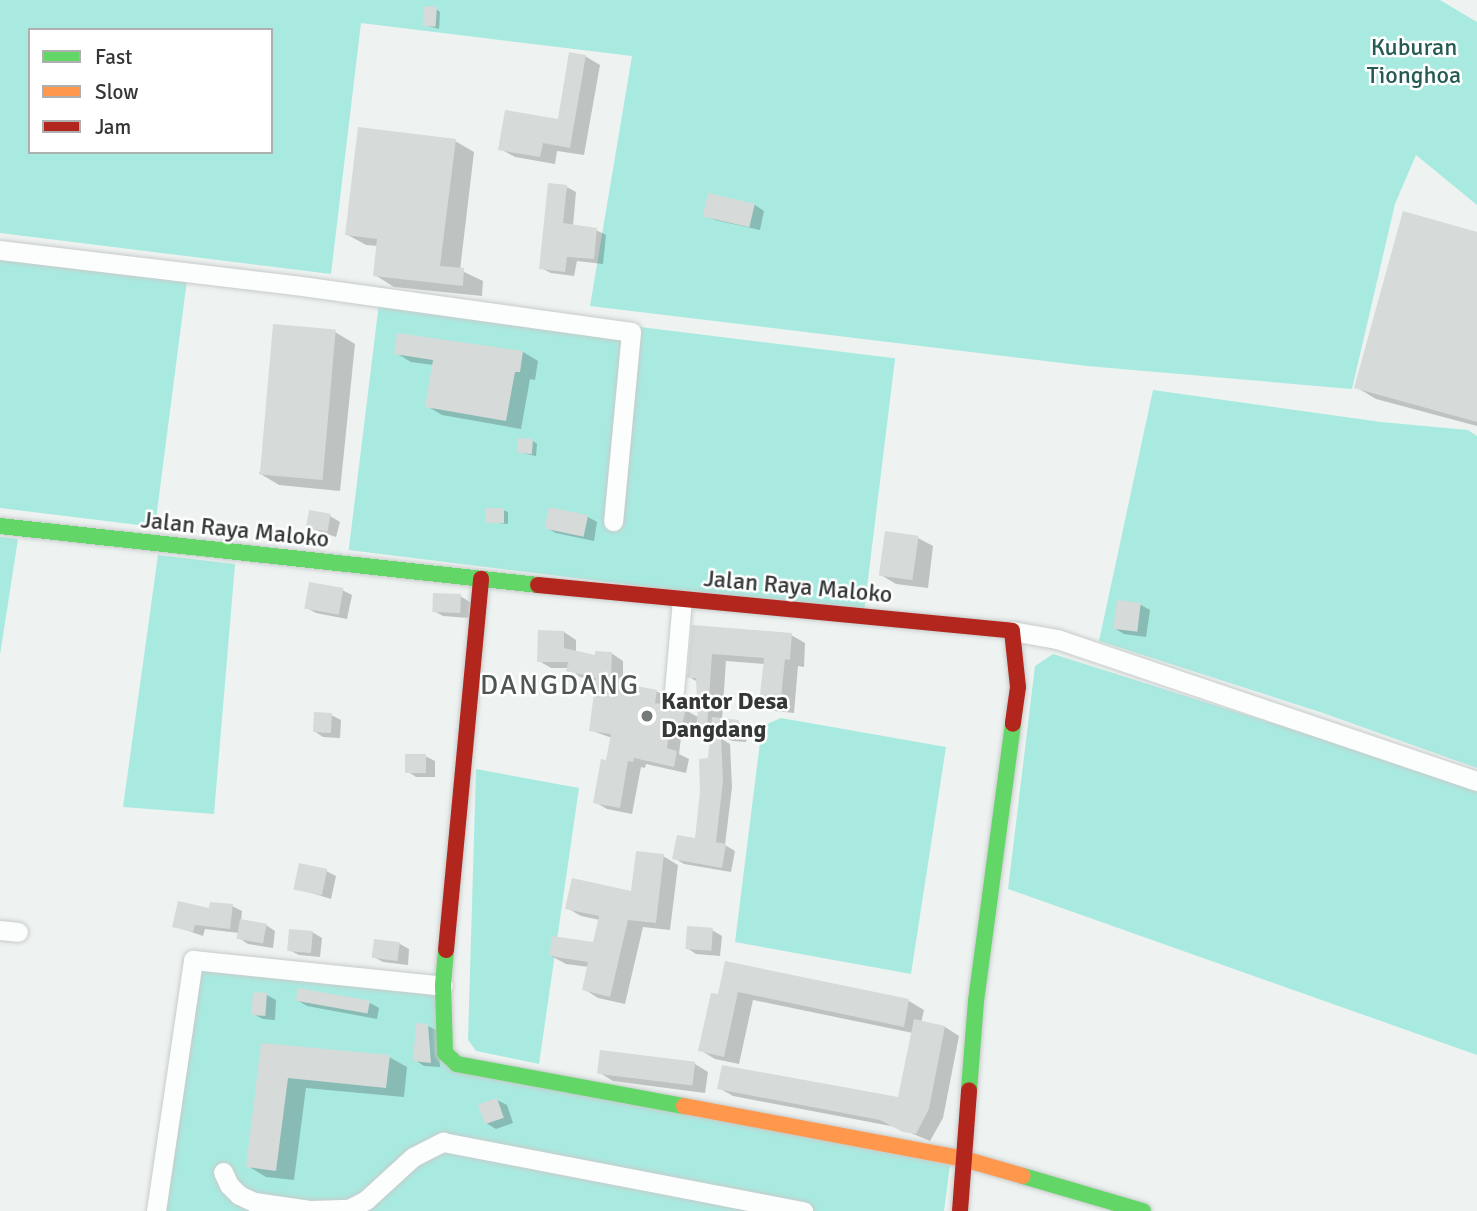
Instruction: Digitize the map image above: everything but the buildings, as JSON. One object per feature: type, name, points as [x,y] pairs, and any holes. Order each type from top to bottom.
[{"type":"street","points":[[0,250],[294,285],[631,332],[613,521]]},
{"type":"street","name":"Jalan Raya Maloko","points":[[0,526],[682,600],[1012,631]]},
{"type":"street","points":[[481,579],[443,986],[445,1053],[457,1064],[964,1159],[1143,1211]]},
{"type":"street","points":[[674,691],[682,600]]},
{"type":"street","points":[[960,1211],[976,1001],[1018,687],[1012,631],[1057,639],[1477,781]]},
{"type":"street","points":[[156,1211],[193,960],[443,986]]},
{"type":"street","points":[[223,1172],[229,1185],[239,1195],[254,1202],[311,1210],[340,1210],[366,1200],[413,1157],[443,1142],[803,1211]]},
{"type":"green space","name":"Kuburan Tionghoa","points":[[0,0],[1440,0],[1477,22],[1477,205],[1416,155],[1395,204],[1352,389],[1087,366],[590,306],[632,56],[361,23],[331,274],[0,233]]},
{"type":"green space","points":[[0,249],[188,272],[155,527],[0,508]]},
{"type":"green space","points":[[380,295],[895,358],[864,613],[349,550]]},
{"type":"green space","points":[[1153,390],[1381,422],[1468,430],[1477,436],[1477,768],[1320,712],[1099,641]]},
{"type":"green space","points":[[0,537],[18,539],[0,655]]},
{"type":"green space","points":[[158,555],[235,564],[214,814],[123,807]]},
{"type":"green space","points":[[1053,654],[1477,788],[1477,1055],[1008,889],[1035,666]]},
{"type":"green space","points":[[781,718],[946,747],[911,974],[735,942],[762,726]]},
{"type":"green space","points":[[476,769],[579,788],[539,1064],[476,1051],[468,1040]]},
{"type":"green space","points":[[202,961],[449,993],[445,1066],[950,1165],[944,1211],[164,1211]]},
{"type":"traffic: fast","points":[[0,526],[538,585]]},
{"type":"traffic: fast","points":[[969,1090],[976,1001],[1013,724]]},
{"type":"traffic: fast","points":[[446,950],[443,986],[445,1053],[457,1064],[684,1106]]},
{"type":"traffic: fast","points":[[1023,1176],[1143,1211]]},
{"type":"traffic: slow","points":[[684,1106],[964,1159],[1023,1176]]},
{"type":"traffic: jam","points":[[446,950],[481,579]]},
{"type":"traffic: jam","points":[[538,585],[1012,631],[1018,687],[1013,724]]},
{"type":"traffic: jam","points":[[960,1211],[969,1090]]},
{"type":"place","name":"Kantor Desa Dangdang","points":[[647,716]]},
{"type":"district","name":"DANGDANG","points":[[560,685]]}]
